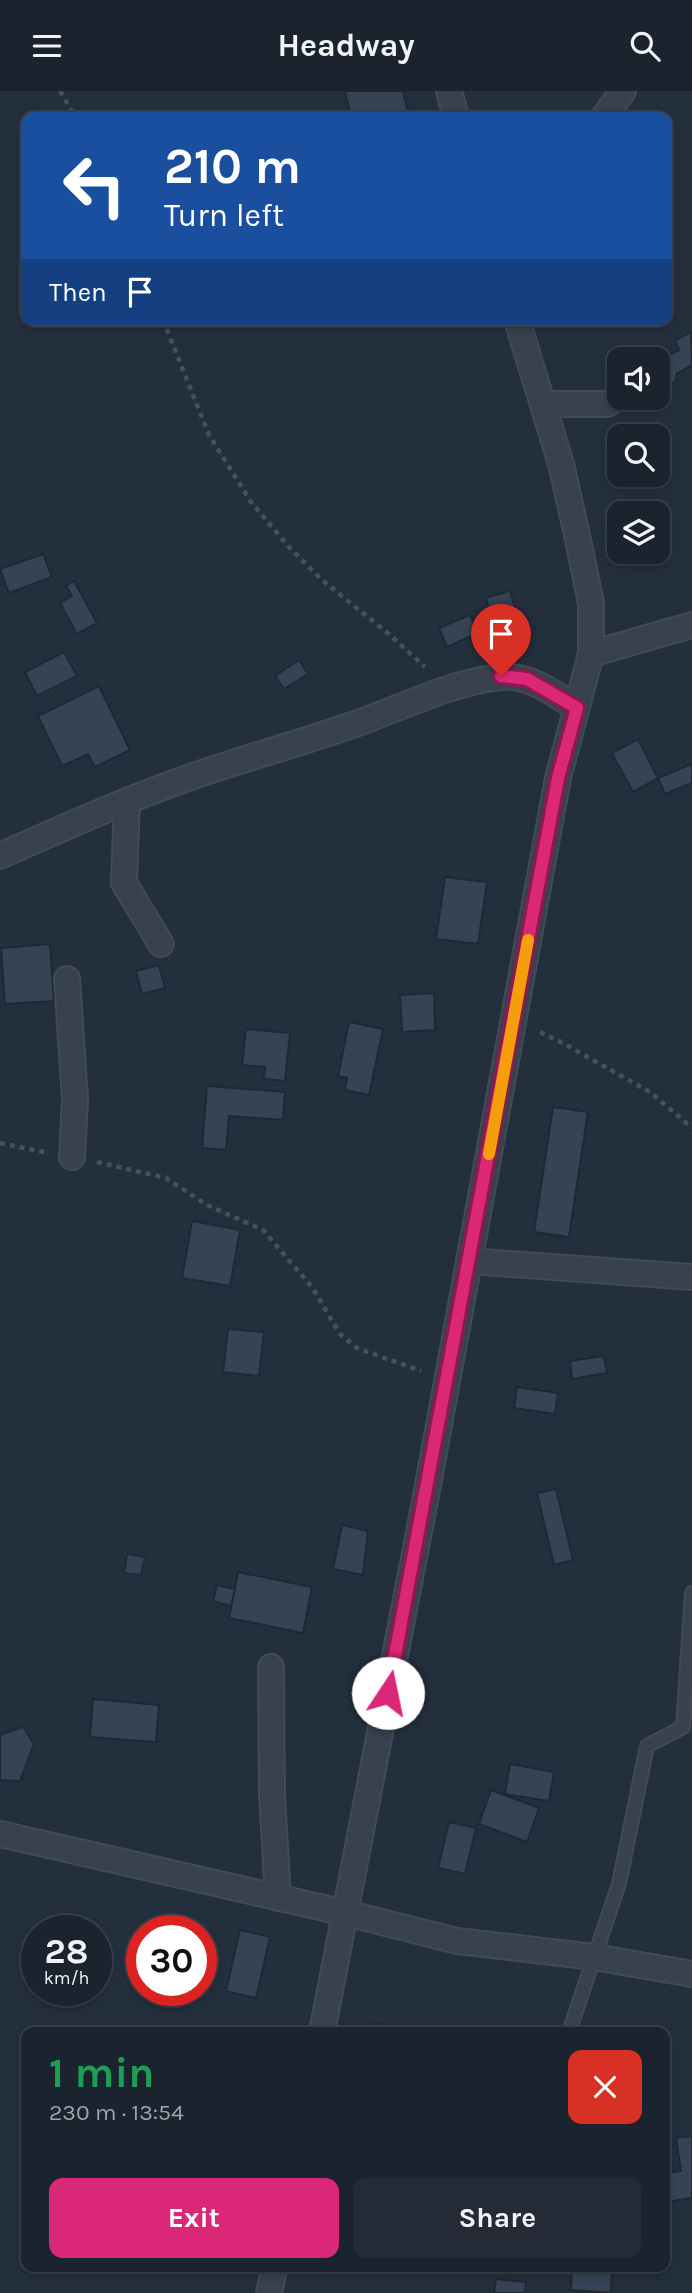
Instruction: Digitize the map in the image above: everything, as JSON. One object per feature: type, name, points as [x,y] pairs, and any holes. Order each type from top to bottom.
[{"type":"street","points":[[449,91],[455,112]]},
{"type":"street","points":[[608,112],[623,91]]},
{"type":"street","points":[[323,2027],[447,1381],[558,778],[591,654],[591,603],[561,464],[519,326]]},
{"type":"street","points":[[543,404],[607,404]]},
{"type":"street","points":[[591,654],[692,625]]},
{"type":"street","points":[[0,856],[181,780],[357,723],[446,690],[501,676],[527,679],[577,708]]},
{"type":"street","points":[[127,802],[124,883],[161,944]]},
{"type":"street","points":[[67,979],[75,1099],[72,1157]]},
{"type":"street","points":[[469,1261],[692,1277]]},
{"type":"street","points":[[271,1667],[272,1794],[278,1898]]},
{"type":"street","points":[[0,1833],[457,1941],[594,1957],[692,1974]]},
{"type":"street","points":[[269,2293],[274,2272]]},
{"type":"lane","points":[[571,2027],[619,1884],[647,1747],[683,1727],[692,1594]]},
{"type":"path","points":[[60,91],[72,112]]},
{"type":"path","points":[[165,326],[209,435],[251,502],[289,547],[322,580],[417,658],[446,690]]},
{"type":"path","points":[[513,1020],[559,1041],[650,1092],[692,1128]]},
{"type":"path","points":[[0,1143],[166,1178],[207,1205],[263,1230],[312,1287],[340,1334],[357,1348],[447,1381]]},
{"type":"building","points":[[345,91],[403,91],[408,112],[350,112]]},
{"type":"building","points":[[691,332],[692,365],[673,376],[670,370],[670,355],[679,350],[675,341]]},
{"type":"building","points":[[43,554],[52,577],[9,593],[0,569]]},
{"type":"building","points":[[74,581],[97,623],[77,634],[60,603],[72,596],[66,586]]},
{"type":"building","points":[[510,591],[522,631],[498,638],[486,598]]},
{"type":"building","points":[[470,615],[478,633],[447,647],[439,628]]},
{"type":"building","points":[[64,652],[77,676],[37,696],[25,672]]},
{"type":"building","points":[[299,660],[308,674],[284,689],[275,676]]},
{"type":"building","points":[[99,686],[130,750],[95,767],[88,754],[62,766],[38,716]]},
{"type":"building","points":[[638,739],[658,778],[633,792],[612,753]]},
{"type":"building","points":[[692,764],[692,783],[665,794],[658,778]]},
{"type":"building","points":[[445,877],[487,882],[478,944],[436,939]]},
{"type":"building","points":[[50,944],[54,1001],[5,1004],[1,948]]},
{"type":"building","points":[[159,965],[165,988],[142,994],[136,971]]},
{"type":"building","points":[[434,993],[435,1030],[402,1032],[400,995]]},
{"type":"building","points":[[349,1022],[383,1029],[369,1095],[345,1090],[347,1078],[338,1076]]},
{"type":"building","points":[[246,1029],[290,1033],[285,1081],[264,1079],[265,1067],[242,1065]]},
{"type":"building","points":[[207,1086],[285,1092],[283,1120],[229,1116],[226,1150],[202,1148]]},
{"type":"building","points":[[553,1107],[588,1112],[569,1237],[534,1232]]},
{"type":"building","points":[[192,1221],[240,1230],[230,1286],[182,1278]]},
{"type":"building","points":[[228,1329],[264,1332],[259,1376],[223,1372]]},
{"type":"building","points":[[604,1356],[607,1373],[572,1379],[570,1361]]},
{"type":"building","points":[[517,1387],[558,1393],[555,1414],[514,1408]]},
{"type":"building","points":[[556,1489],[573,1560],[554,1565],[537,1493]]},
{"type":"building","points":[[342,1525],[368,1531],[363,1575],[333,1569]]},
{"type":"building","points":[[127,1554],[145,1557],[141,1575],[124,1573]]},
{"type":"building","points":[[238,1572],[312,1587],[303,1633],[229,1618]]},
{"type":"building","points":[[217,1585],[235,1589],[231,1606],[213,1601]]},
{"type":"building","points":[[93,1699],[159,1705],[156,1742],[90,1737]]},
{"type":"building","points":[[23,1727],[34,1744],[20,1781],[0,1780],[0,1735]]},
{"type":"building","points":[[510,1764],[554,1772],[549,1801],[505,1794]]},
{"type":"building","points":[[491,1790],[539,1808],[527,1842],[479,1824]]},
{"type":"building","points":[[449,1822],[476,1828],[465,1874],[438,1868]]},
{"type":"building","points":[[240,1930],[270,1937],[256,1998],[226,1991]]},
{"type":"building","points":[[374,2023],[394,2027],[373,2027]]},
{"type":"building","points":[[692,2136],[692,2198],[670,2201],[670,2172],[681,2171],[676,2138]]},
{"type":"building","points":[[572,2272],[612,2272],[611,2293],[571,2290]]},
{"type":"building","points":[[496,2279],[526,2282],[525,2293],[494,2293]]},
{"type":"slow traffic","points":[[489,1154],[528,940]]},
{"type":"route","points":[[388,1693],[558,778],[577,708],[527,679],[501,676]]}]
